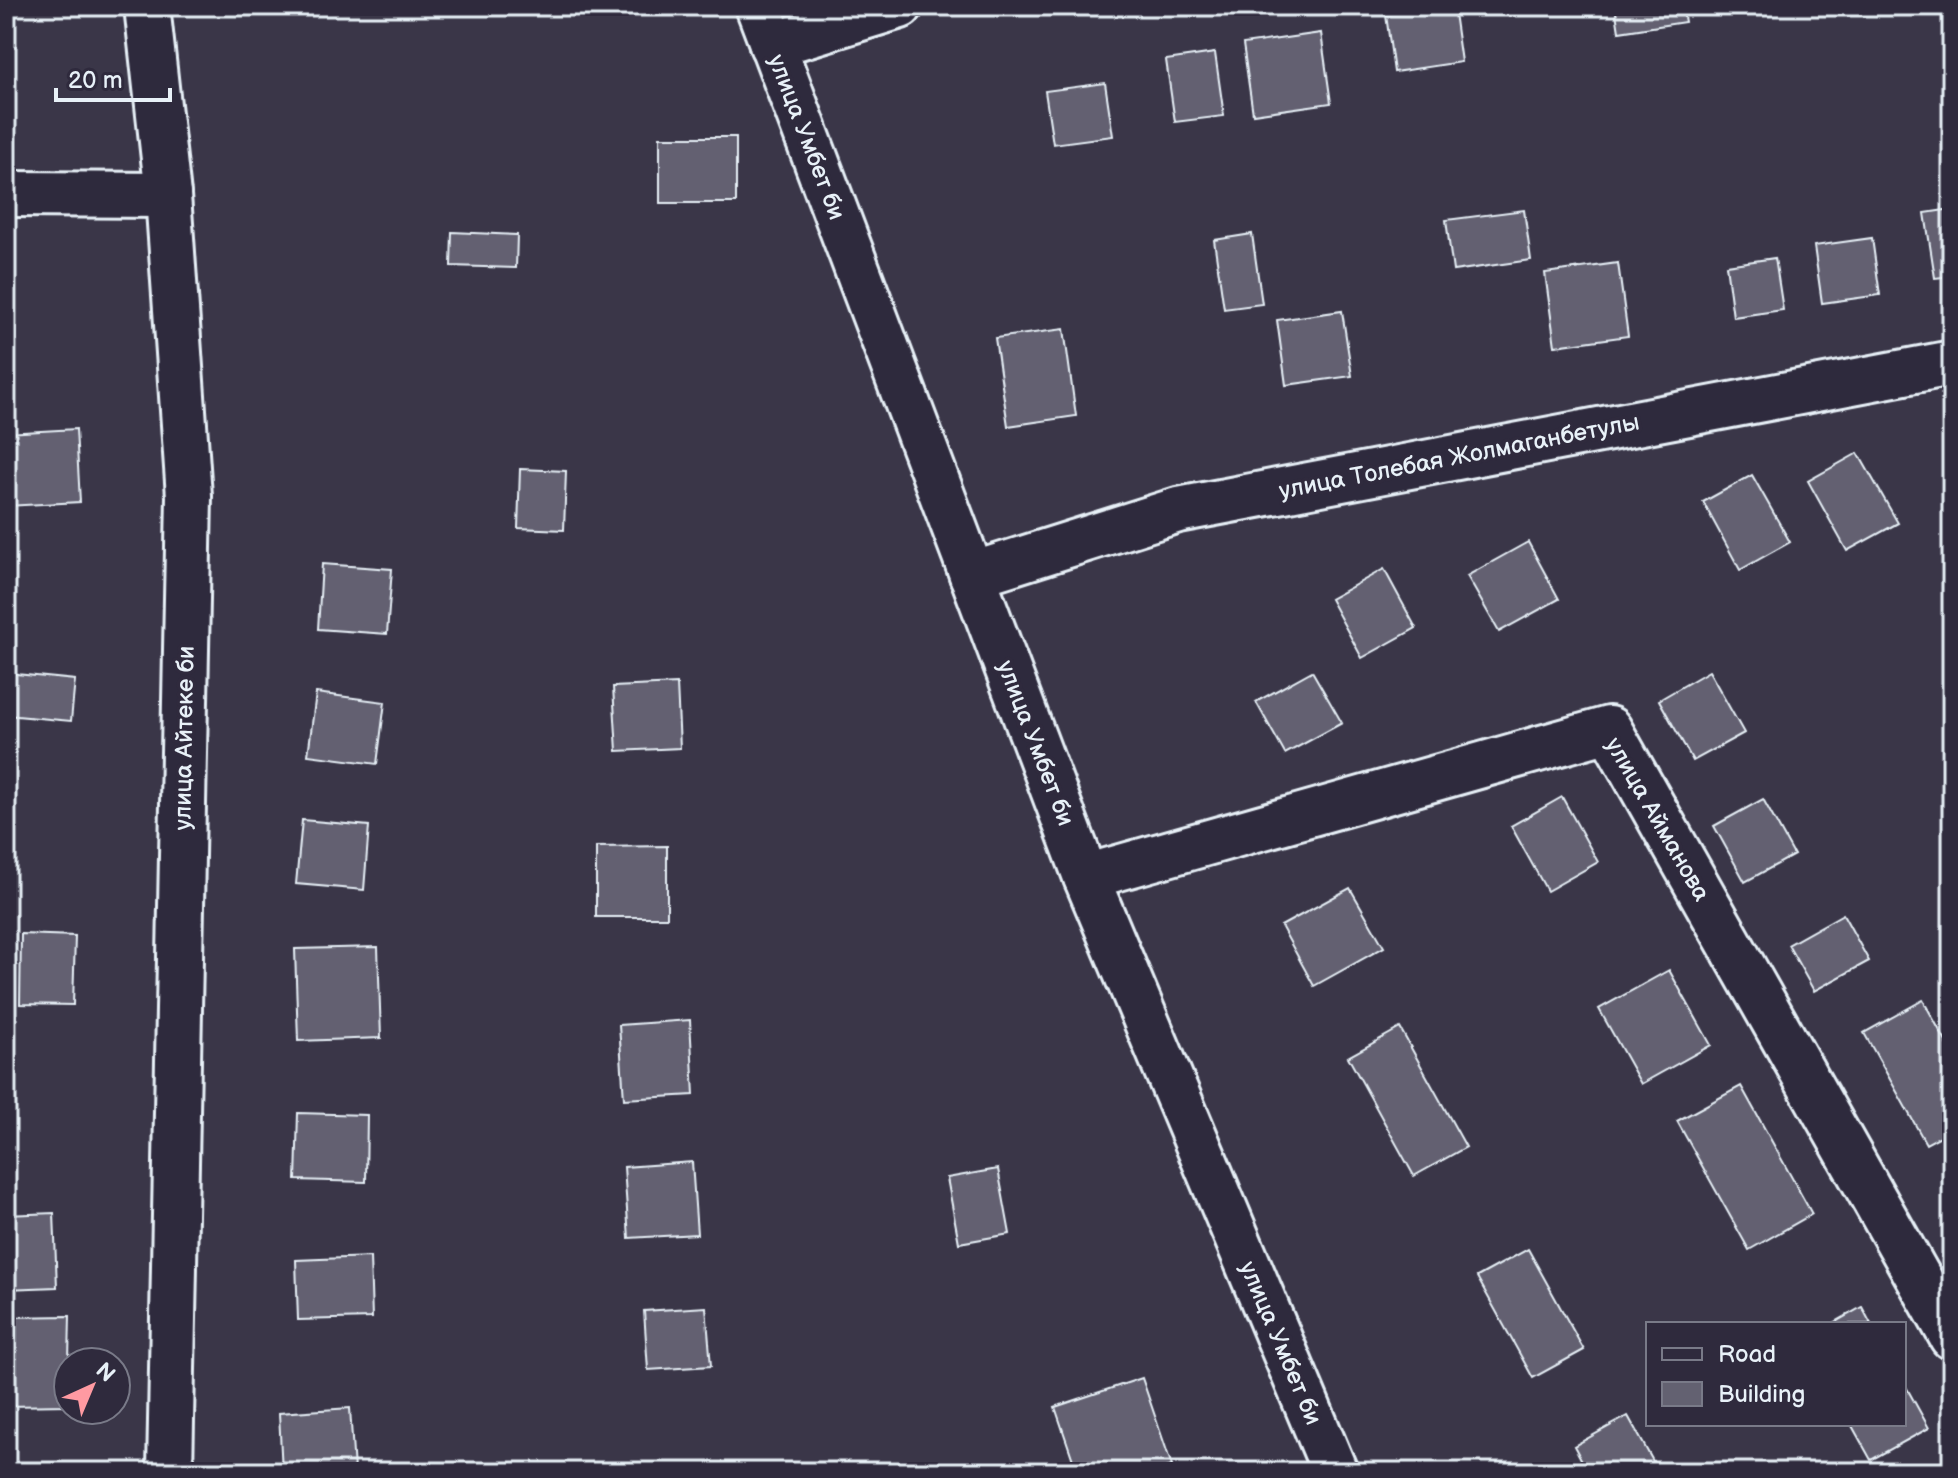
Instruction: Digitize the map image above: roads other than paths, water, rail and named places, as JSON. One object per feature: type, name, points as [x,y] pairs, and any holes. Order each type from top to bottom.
[{"type":"street","name":"улица Айтеке би","points":[[147,6],[168,195],[189,496],[170,1472]]},
{"type":"street","points":[[765,26],[900,6]]},
{"type":"street","name":"улица Умбет би","points":[[765,26],[1086,877],[1335,1472]]},
{"type":"street","points":[[6,194],[168,195]]},
{"type":"street","name":"улица Толебая Жолмаганбетулы","points":[[972,575],[1178,510],[1952,363]]},
{"type":"street","name":"улица Айманова","points":[[1086,877],[1609,729],[1952,1337]]}]
